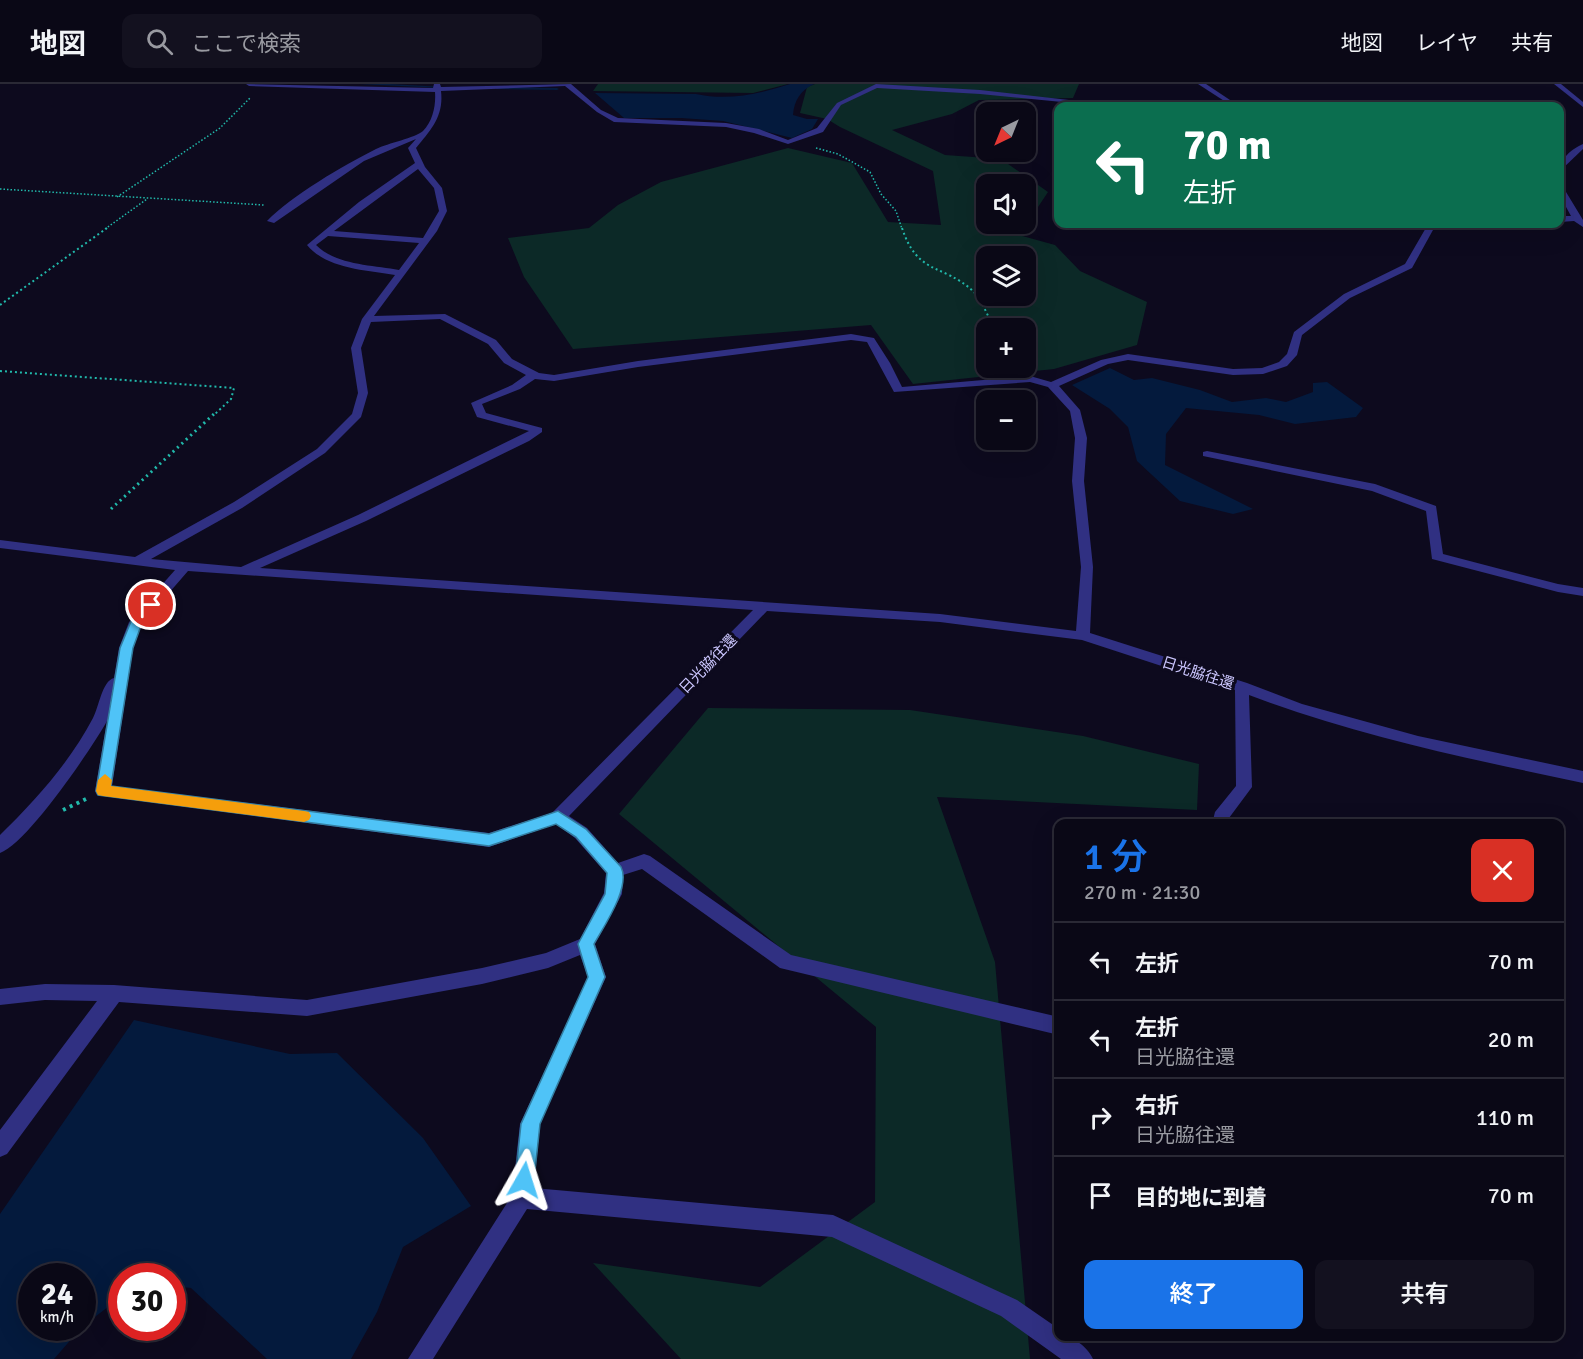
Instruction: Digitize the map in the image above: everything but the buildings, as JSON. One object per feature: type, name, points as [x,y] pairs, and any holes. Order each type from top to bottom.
[{"type":"street","points":[[249,84],[477,89],[519,84],[566,84],[599,111],[617,120],[726,125],[756,131],[789,142],[820,130],[839,104],[876,86],[980,92],[1079,102]]},
{"type":"street","points":[[1201,84],[1230,102]]},
{"type":"street","points":[[1557,84],[1583,105]]},
{"type":"street","points":[[136,561],[238,505],[321,451],[357,415],[363,393],[356,348],[368,319],[434,229],[443,211],[438,188],[419,164],[412,148],[434,122],[439,100],[436,88]]},
{"type":"street","points":[[271,221],[348,167],[398,141],[421,135]]},
{"type":"street","points":[[1564,163],[1583,146]]},
{"type":"street","points":[[1564,152],[1583,159]]},
{"type":"street","points":[[400,273],[340,261],[316,252],[311,245],[391,182],[419,164]]},
{"type":"street","points":[[1564,195],[1580,221]]},
{"type":"street","points":[[1564,219],[1580,221]]},
{"type":"street","points":[[1052,385],[1105,362],[1128,357],[1222,371],[1263,371],[1283,364],[1292,355],[1297,334],[1347,296],[1409,266],[1430,228]]},
{"type":"street","points":[[326,233],[425,241]]},
{"type":"street","points":[[368,319],[442,316],[492,342],[508,360],[534,374],[554,378],[638,364],[851,336],[870,340],[885,363],[898,390],[1030,379],[1052,385],[1075,410],[1081,438],[1078,481],[1087,567],[1083,636]]},
{"type":"street","points":[[242,572],[362,518],[525,439],[538,430],[481,415],[476,403],[516,387],[534,374]]},
{"type":"street","points":[[1207,454],[1376,488],[1432,509],[1437,556],[1558,588],[1583,592]]},
{"type":"street","points":[[0,544],[242,572],[764,606]]},
{"type":"street","name":"日光脇往還","points":[[185,567],[136,622],[126,648],[103,791],[489,840],[558,817],[764,606],[940,618],[1083,636],[1242,687],[1298,708],[1418,742],[1583,777]]},
{"type":"street","points":[[4,838],[50,789],[101,717],[126,648]]},
{"type":"street","points":[[1221,819],[1244,787],[1242,687]]},
{"type":"street","points":[[0,997],[45,992],[114,993],[307,1008],[482,976],[548,960],[586,944],[613,894],[615,871],[581,833],[558,817]]},
{"type":"street","points":[[615,871],[644,861],[786,962],[1054,1025]]},
{"type":"street","points":[[420,1359],[522,1198],[530,1124],[597,977],[586,944]]},
{"type":"street","points":[[0,1147],[114,993]]},
{"type":"street","points":[[522,1198],[833,1226],[1009,1308],[1054,1340]]},
{"type":"street","points":[[1056,1341],[1081,1359]]},
{"type":"path","points":[[117,197],[220,128],[263,84]]},
{"type":"path","points":[[789,142],[838,154],[863,165],[870,172],[881,194],[896,211],[908,247],[926,264],[960,281],[975,293],[989,318]]},
{"type":"path","points":[[0,189],[292,206]]},
{"type":"path","points":[[0,305],[148,198]]},
{"type":"path","points":[[0,371],[234,388],[231,399],[111,509]]},
{"type":"green space","points":[[598,84],[788,84],[753,93],[593,91]]},
{"type":"green space","points":[[815,84],[1079,84],[1073,98],[979,100],[952,114],[892,130],[945,155],[976,157],[976,162],[1005,162],[1022,174],[976,174],[976,234],[1015,234],[1055,245],[1080,271],[1147,302],[1137,345],[1054,369],[1036,371],[1036,318],[976,318],[976,377],[913,384],[871,325],[573,349],[524,277],[508,238],[589,228],[618,205],[661,182],[788,148],[852,163],[888,222],[941,225],[933,171],[827,119],[800,113],[807,87]]},
{"type":"green space","points":[[1036,184],[1048,192],[1036,210]]},
{"type":"green space","points":[[708,708],[910,710],[1083,736],[1199,764],[1197,810],[937,797],[995,962],[1030,1359],[681,1359],[593,1263],[760,1287],[875,1202],[876,1027],[619,814]]},
{"type":"water","points":[[790,84],[814,84],[799,96],[793,115],[818,119],[812,129],[792,138],[723,121],[624,118],[595,93],[696,94],[732,97],[767,91]]},
{"type":"water","points":[[1110,368],[1134,380],[1152,378],[1200,390],[1232,402],[1266,398],[1286,402],[1313,392],[1313,383],[1327,382],[1363,408],[1356,417],[1295,424],[1259,415],[1186,408],[1166,434],[1165,465],[1253,509],[1233,514],[1180,501],[1137,461],[1128,427],[1110,409],[1072,385]]},
{"type":"water","points":[[134,1020],[290,1054],[337,1053],[423,1138],[471,1206],[403,1247],[377,1312],[351,1359],[267,1359],[191,1288],[186,1287],[186,1263],[108,1263],[108,1307],[96,1316],[96,1263],[18,1263],[18,1341],[70,1341],[54,1359],[0,1359],[0,1214]]},
{"type":"waterway","points":[[361,84],[442,87]]},
{"type":"waterway","points":[[497,88],[557,89]]},
{"type":"slow traffic","points":[[105,780],[103,791],[304,816]]},
{"type":"route","points":[[151,605],[136,622],[126,648],[103,791],[489,840],[558,817],[581,833],[615,871],[613,894],[586,944],[597,977],[530,1124],[524,1180]]}]
